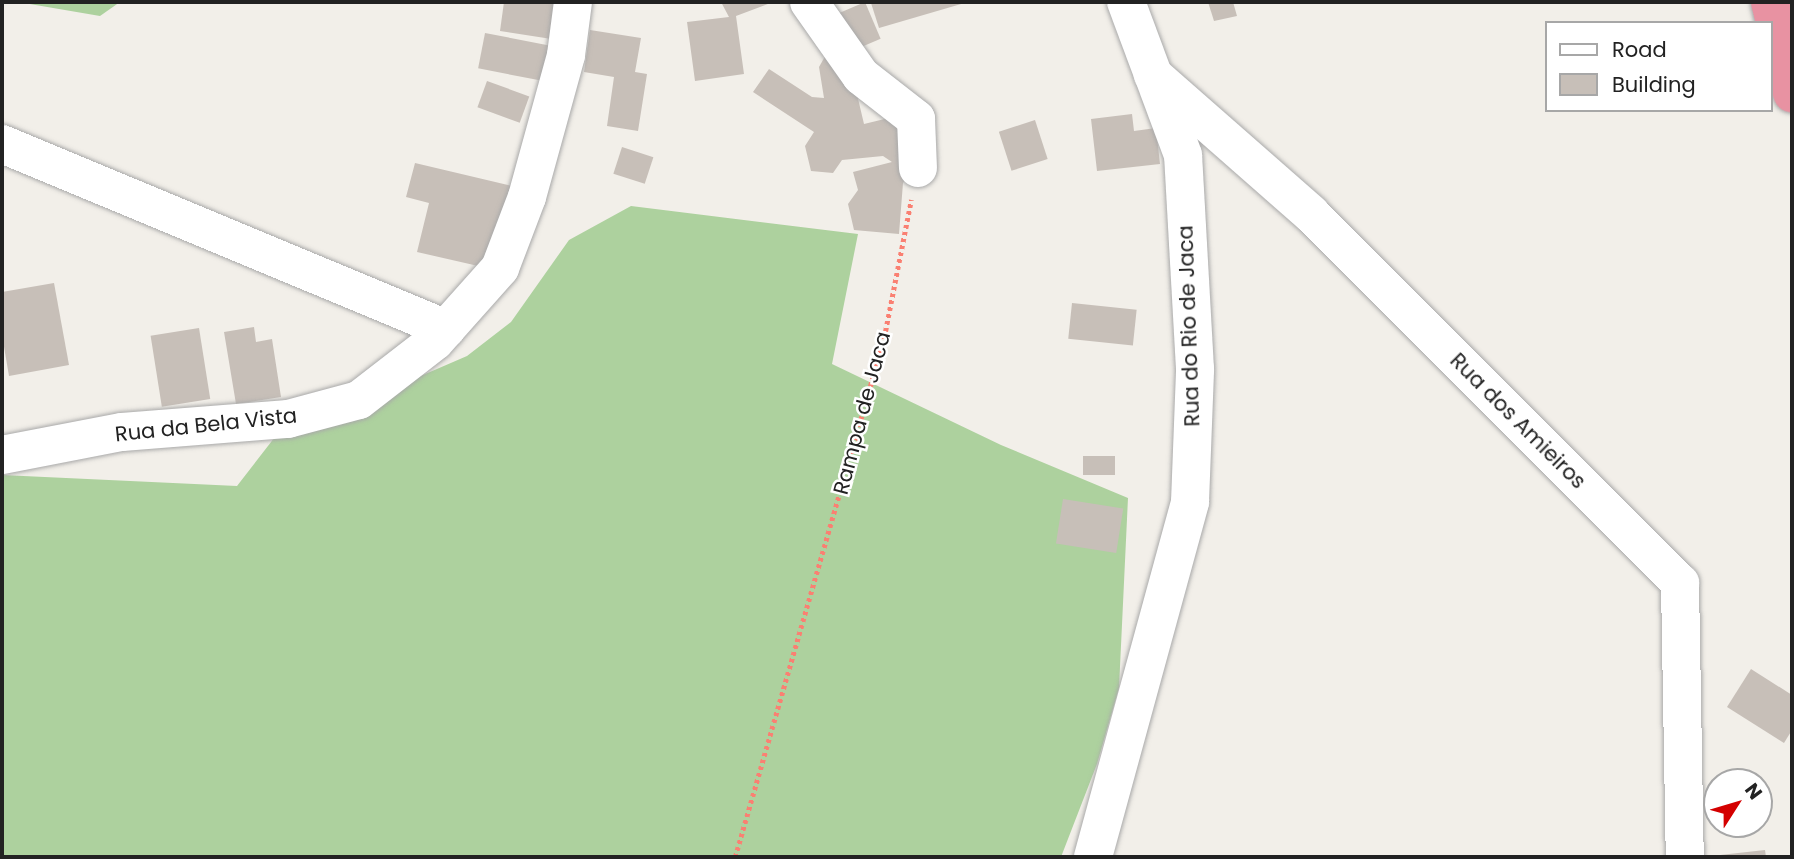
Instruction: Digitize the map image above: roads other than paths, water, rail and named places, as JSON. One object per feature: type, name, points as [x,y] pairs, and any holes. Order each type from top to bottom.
[{"type":"highway","points":[[1770,2],[1792,93]]},
{"type":"street","name":"Rua da Bela Vista","points":[[2,455],[122,432],[288,419],[359,400],[446,329],[500,268],[527,197],[566,55],[572,2]]},
{"type":"street","points":[[809,2],[861,76],[916,119],[918,168]]},
{"type":"street","name":"Rua do Rio de Jaca","points":[[1093,857],[1190,502],[1195,369],[1183,155],[1126,2]]},
{"type":"street","name":"Rua dos Amieiros","points":[[1153,75],[1311,214],[1679,583],[1685,857]]},
{"type":"street","points":[[2,144],[446,329]]}]
